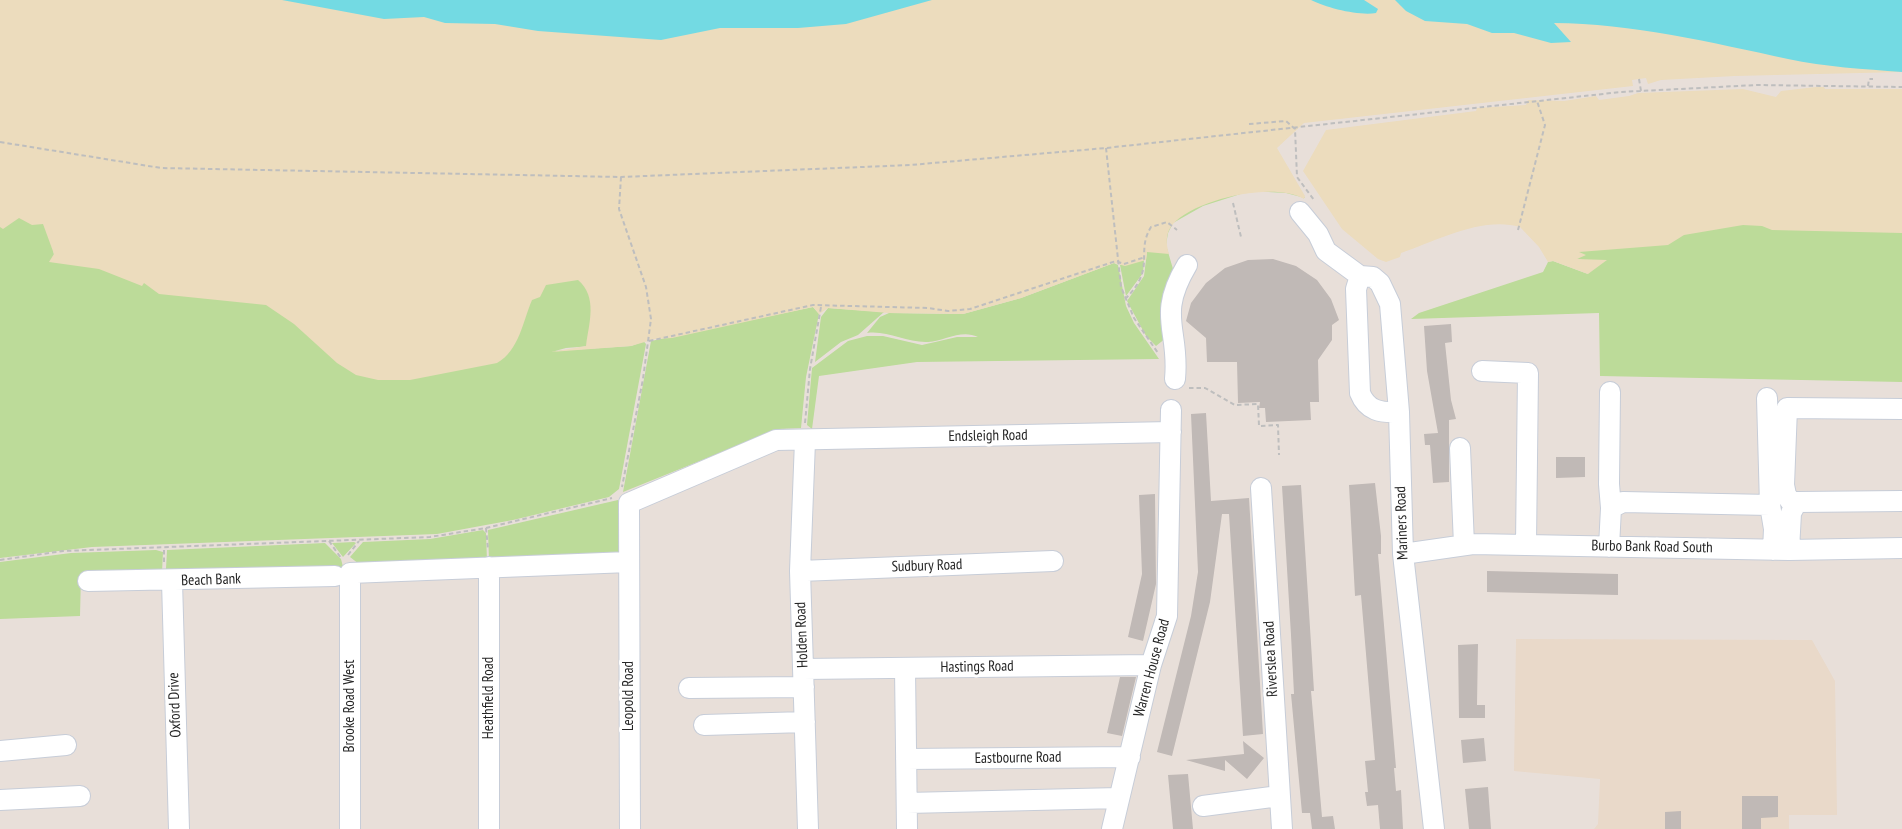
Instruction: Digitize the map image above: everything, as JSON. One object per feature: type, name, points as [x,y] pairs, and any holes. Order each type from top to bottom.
[{"type":"street","name":"Mariners Road","points":[[1309,209],[1326,251],[1360,276],[1373,277],[1380,283],[1390,304],[1399,411],[1403,554],[1434,829]]},
{"type":"street","points":[[1180,384],[1168,316],[1174,292],[1187,265]]},
{"type":"street","points":[[1360,276],[1356,289],[1360,393],[1366,403],[1380,413],[1399,411]]},
{"type":"street","points":[[1482,371],[1528,373],[1526,545]]},
{"type":"street","points":[[1609,547],[1610,392]]},
{"type":"street","points":[[1767,399],[1770,505],[1774,529],[1781,550]]},
{"type":"street","points":[[1794,506],[1786,495],[1784,484],[1787,408],[1902,409]]},
{"type":"street","name":"Warren House Road","points":[[1113,829],[1151,665],[1167,616],[1171,410]]},
{"type":"street","name":"Endsleigh Road","points":[[629,503],[776,440],[1171,432]]},
{"type":"street","name":"Holden Road","points":[[805,441],[800,571],[808,829]]},
{"type":"street","points":[[1460,448],[1464,545]]},
{"type":"street","name":"Riverslea Road","points":[[1261,488],[1282,829]]},
{"type":"street","points":[[1781,550],[1797,502],[1902,501]]},
{"type":"street","points":[[1611,508],[1623,502],[1770,505]]},
{"type":"street","name":"Leopold Road","points":[[629,503],[630,829]]},
{"type":"street","name":"Burbo Bank Road South","points":[[1403,554],[1464,545],[1781,550],[1902,548]]},
{"type":"street","name":"Sudbury Road","points":[[800,571],[1053,561]]},
{"type":"street","name":"Beach Bank","points":[[88,581],[172,581],[628,562]]},
{"type":"street","name":"Heathfield Road","points":[[489,567],[489,829]]},
{"type":"street","name":"Brooke Road West","points":[[345,573],[350,829]]},
{"type":"street","name":"Oxford Drive","points":[[172,581],[179,829]]},
{"type":"street","name":"Hastings Road","points":[[689,688],[905,668],[1151,665]]},
{"type":"street","points":[[905,668],[907,829]]},
{"type":"street","points":[[704,725],[805,722]]},
{"type":"street","points":[[0,751],[66,745]]},
{"type":"street","name":"Eastbourne Road","points":[[906,759],[1130,757]]},
{"type":"street","points":[[0,800],[80,796]]},
{"type":"street","points":[[1203,806],[1279,796]]},
{"type":"street","points":[[907,803],[1119,798]]},
{"type":"path","points":[[1868,86],[1869,78],[1873,79]]},
{"type":"path","points":[[1640,79],[1641,91]]},
{"type":"path","points":[[0,142],[161,168],[621,177],[910,165],[1295,129],[1641,91],[1757,85],[1902,87]]},
{"type":"path","points":[[1518,230],[1545,125],[1537,101]]},
{"type":"path","points":[[1248,124],[1286,121],[1295,129],[1298,177],[1309,209]]},
{"type":"path","points":[[1106,148],[1118,262],[1125,299],[1144,335],[1161,356]]},
{"type":"path","points":[[0,560],[63,551],[430,537],[486,528],[621,496],[649,340],[651,312],[646,287],[619,209],[621,177]]},
{"type":"path","points":[[1233,204],[1241,237]]},
{"type":"path","points":[[1125,299],[1143,275],[1150,227],[1167,222],[1177,230]]},
{"type":"path","points":[[649,340],[813,305],[928,308],[948,311],[970,309],[1118,262],[1124,264],[1145,257]]},
{"type":"path","points":[[805,441],[810,369],[821,307]]},
{"type":"path","points":[[1180,384],[1205,388],[1235,405],[1258,404],[1259,426],[1278,425],[1279,455]]},
{"type":"path","points":[[486,528],[489,567]]},
{"type":"path","points":[[345,573],[359,539]]},
{"type":"path","points":[[329,541],[345,573]]},
{"type":"shaded area","points":[[1516,639],[1812,640],[1835,681],[1837,815],[1789,815],[1789,829],[1594,829],[1598,824],[1600,779],[1514,771]]},
{"type":"green space","points":[[1902,92],[1902,382],[1600,376],[1599,313],[1411,319],[1419,313],[1543,272],[1548,262],[1553,261],[1588,274],[1583,260],[1575,258],[1585,255],[1565,258]]},
{"type":"green space","points":[[1111,154],[1289,176],[1305,198],[1286,193],[1250,191],[1203,206],[1173,223],[1166,245],[1173,269],[1167,290],[1166,338],[1156,346],[1146,336],[1127,301],[1144,276],[1147,252]]},
{"type":"green space","points":[[37,155],[54,255],[65,244],[144,283],[522,203],[646,344],[619,489],[609,497],[513,520],[437,534],[92,547],[0,558],[0,197]],"holes":[[[642,342],[631,346],[555,351],[566,348]]]},
{"type":"green space","points":[[1144,260],[1143,273],[1126,296],[1120,265]]},
{"type":"green space","points":[[1114,263],[1118,265],[1126,306],[1134,323],[1159,359],[917,362],[819,376],[812,429],[807,425],[812,368],[848,341],[867,336],[883,336],[922,345],[957,337],[978,337],[965,334],[920,342],[882,333],[867,333],[880,317],[889,313],[963,314],[1021,298]]},
{"type":"green space","points":[[813,307],[819,314],[806,377],[801,428],[779,429],[623,492],[651,341]]},
{"type":"green space","points":[[828,308],[884,312],[858,335],[841,342],[815,362],[821,317]]},
{"type":"green space","points":[[618,500],[621,506],[621,558],[489,561],[488,530]]},
{"type":"green space","points":[[483,530],[486,533],[487,561],[359,564],[350,557],[363,542],[430,539]]},
{"type":"green space","points":[[325,543],[341,559],[343,567],[172,572],[172,569],[166,569],[167,550]]},
{"type":"green space","points":[[332,543],[356,543],[343,557]]},
{"type":"green space","points":[[156,550],[163,552],[162,572],[81,574],[80,616],[0,619],[0,562],[71,553]]},
{"type":"sand","points":[[0,0],[1902,0],[1902,72],[1735,76],[1661,80],[1648,84],[1646,78],[1632,80],[1633,86],[1304,123],[1277,148],[1305,196],[1304,199],[1291,194],[1256,192],[1216,200],[1184,215],[1173,224],[1167,239],[1169,254],[1147,252],[1146,260],[1125,266],[1114,263],[1021,298],[963,314],[889,313],[828,308],[819,314],[813,307],[672,338],[655,339],[631,346],[551,352],[586,346],[591,311],[590,302],[588,294],[578,280],[546,285],[540,297],[532,300],[519,335],[510,351],[497,363],[410,380],[378,380],[356,375],[337,363],[294,324],[266,305],[159,294],[144,283],[142,286],[99,269],[49,262],[54,254],[43,224],[32,225],[19,218],[3,229],[0,227]]},
{"type":"sand","points":[[1816,87],[1902,89],[1902,233],[1772,230],[1762,226],[1743,225],[1684,235],[1668,245],[1579,252],[1586,255],[1577,259],[1607,260],[1588,274],[1553,261],[1548,262],[1539,247],[1520,227],[1505,224],[1459,231],[1401,253],[1400,257],[1386,262],[1378,259],[1342,229],[1303,171],[1326,130],[1476,111],[1477,108],[1526,105],[1528,100],[1564,101],[1596,96],[1599,100],[1638,93],[1743,89],[1776,97],[1781,91]]},
{"type":"water","points":[[282,0],[932,0],[846,24],[798,28],[720,28],[661,40],[538,31],[495,24],[445,23],[424,17],[384,19]]},
{"type":"water","points":[[1311,0],[1364,0],[1378,9],[1376,13],[1369,14],[1352,12]]},
{"type":"water","points":[[1395,0],[1902,0],[1902,72],[1816,64],[1672,35],[1612,26],[1554,23],[1571,42],[1551,43],[1514,33],[1492,33],[1467,24],[1425,21],[1406,11]]},
{"type":"building","points":[[1273,259],[1296,266],[1317,280],[1331,299],[1339,320],[1332,325],[1332,340],[1318,360],[1319,402],[1310,402],[1311,420],[1266,422],[1265,408],[1259,408],[1260,402],[1238,403],[1237,362],[1207,362],[1206,338],[1186,321],[1191,303],[1206,283],[1225,268],[1248,260]]},
{"type":"building","points":[[1451,324],[1452,342],[1445,343],[1451,400],[1456,419],[1449,420],[1449,482],[1433,483],[1430,445],[1425,445],[1424,434],[1438,433],[1427,371],[1424,326]]},
{"type":"building","points":[[1206,413],[1211,501],[1249,498],[1263,734],[1243,736],[1229,514],[1222,514],[1210,602],[1172,756],[1157,752],[1191,616],[1198,572],[1191,414]]},
{"type":"building","points":[[1556,457],[1585,457],[1585,477],[1556,478]]},
{"type":"building","points":[[1375,483],[1381,536],[1381,554],[1378,554],[1396,768],[1394,768],[1396,791],[1401,790],[1403,829],[1380,829],[1378,805],[1367,806],[1365,792],[1368,792],[1365,761],[1375,760],[1361,595],[1355,596],[1349,485]]},
{"type":"building","points":[[1301,485],[1314,691],[1311,691],[1322,817],[1333,816],[1335,829],[1312,829],[1310,813],[1302,813],[1291,694],[1294,694],[1282,486]]},
{"type":"building","points":[[1155,494],[1156,584],[1143,641],[1128,637],[1142,574],[1139,495]]},
{"type":"building","points":[[1487,571],[1618,574],[1618,595],[1487,592]]},
{"type":"building","points":[[1478,644],[1477,705],[1485,705],[1485,718],[1459,718],[1458,645]]},
{"type":"building","points":[[1120,677],[1136,677],[1122,736],[1107,733]]},
{"type":"building","points":[[1484,738],[1486,761],[1463,763],[1461,740]]},
{"type":"building","points":[[1243,741],[1264,758],[1247,779],[1225,760],[1225,771],[1186,760],[1244,754]]},
{"type":"building","points":[[1188,774],[1193,829],[1173,829],[1168,775]]},
{"type":"building","points":[[1488,787],[1491,829],[1469,829],[1465,789]]},
{"type":"building","points":[[1742,796],[1778,796],[1778,817],[1761,818],[1761,829],[1742,829]]},
{"type":"building","points":[[1681,811],[1681,829],[1665,829],[1665,812]]}]
